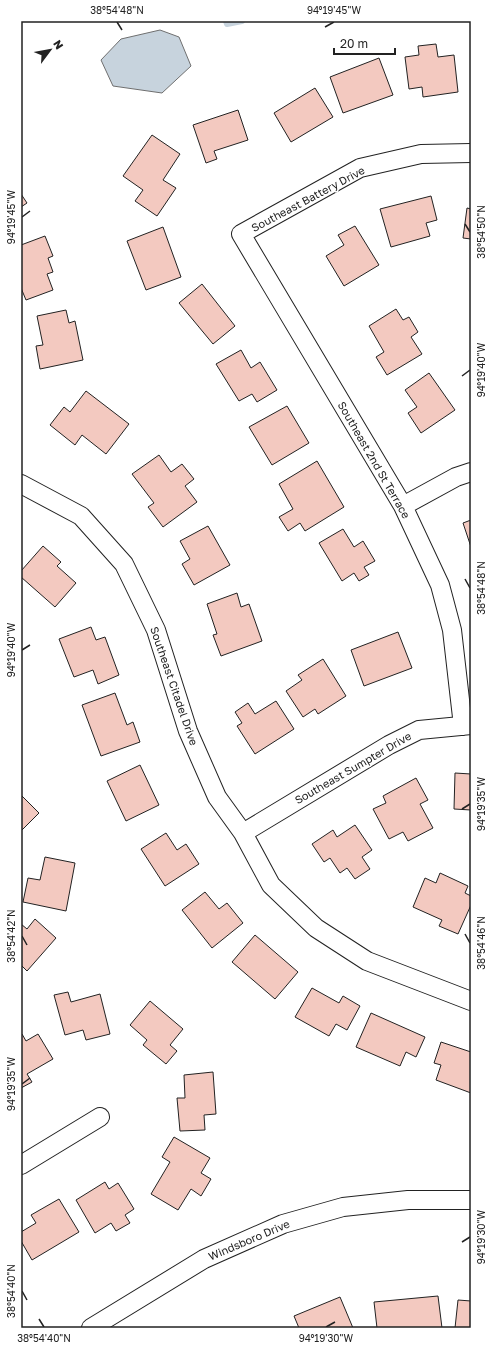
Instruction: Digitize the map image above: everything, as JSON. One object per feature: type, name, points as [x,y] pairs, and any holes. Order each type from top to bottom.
[{"type":"street","name":"Southeast Battery Drive","points":[[241,234],[360,168],[421,154],[471,153]]},
{"type":"street","name":"Southeast 2nd St Terrace","points":[[241,234],[403,506],[440,585],[452,630],[460,704],[467,726]]},
{"type":"street","points":[[403,506],[456,477],[471,472]]},
{"type":"street","name":"Southeast Citadel Drive","points":[[21,484],[24,484],[81,516],[124,564],[156,630],[188,731],[217,797],[243,833],[271,885],[316,928],[367,961],[471,1001]]},
{"type":"street","name":"Southeast Sumpter Drive","points":[[243,833],[389,745],[419,730],[467,726]]},
{"type":"street","points":[[21,1165],[100,1117]]},
{"type":"street","name":"Windsboro Drive","points":[[91,1328],[204,1259],[283,1224],[343,1207],[408,1200],[471,1200]]},
{"type":"shaded area","points":[[160,30],[179,37],[191,66],[162,93],[113,86],[101,60],[121,39]]},
{"type":"building","points":[[436,44],[438,57],[454,55],[458,92],[423,97],[422,87],[409,89],[405,57],[419,55],[418,46]]},
{"type":"building","points":[[379,58],[393,95],[343,113],[330,77]]},
{"type":"building","points":[[315,88],[333,117],[291,142],[274,113]]},
{"type":"building","points":[[238,110],[248,140],[214,151],[217,159],[206,163],[193,125]]},
{"type":"building","points":[[152,135],[180,154],[163,180],[176,188],[157,216],[135,201],[143,190],[123,176]]},
{"type":"building","points":[[21,194],[27,203],[21,207]]},
{"type":"building","points":[[431,196],[437,220],[426,223],[430,236],[391,247],[380,209]]},
{"type":"building","points":[[467,208],[471,209],[471,239],[463,238]]},
{"type":"building","points":[[355,226],[379,265],[344,286],[326,256],[344,245],[338,235]]},
{"type":"building","points":[[163,227],[181,277],[146,290],[127,241]]},
{"type":"building","points":[[45,236],[53,256],[48,258],[53,272],[47,274],[53,290],[26,300],[21,288],[21,245]]},
{"type":"building","points":[[202,284],[235,326],[213,344],[179,303]]},
{"type":"building","points":[[396,309],[403,320],[409,317],[418,332],[411,337],[422,354],[387,375],[376,357],[384,352],[369,326]]},
{"type":"building","points":[[66,310],[69,323],[75,321],[83,360],[40,369],[36,346],[43,345],[37,316]]},
{"type":"building","points":[[241,350],[251,368],[260,362],[277,390],[257,402],[252,394],[239,401],[216,364]]},
{"type":"building","points":[[429,373],[455,410],[421,433],[408,413],[417,407],[405,390]]},
{"type":"building","points":[[86,391],[129,424],[106,454],[82,435],[75,445],[50,425],[64,407],[70,412]]},
{"type":"building","points":[[287,406],[309,443],[272,465],[249,427]]},
{"type":"building","points":[[159,455],[171,472],[182,464],[194,479],[185,486],[197,502],[163,527],[148,507],[154,503],[132,474]]},
{"type":"building","points":[[317,461],[344,507],[305,531],[300,523],[288,531],[279,517],[293,509],[279,484]]},
{"type":"building","points":[[471,520],[471,547],[463,523]]},
{"type":"building","points":[[208,526],[230,565],[194,585],[182,564],[190,559],[180,541]]},
{"type":"building","points":[[343,529],[354,547],[363,541],[375,561],[364,567],[369,575],[359,581],[354,573],[342,581],[319,543]]},
{"type":"building","points":[[43,546],[61,562],[57,566],[76,583],[55,607],[21,577],[21,571]]},
{"type":"building","points":[[237,593],[241,607],[249,604],[262,641],[221,656],[213,635],[217,634],[207,604]]},
{"type":"building","points":[[91,627],[96,640],[105,637],[119,675],[98,684],[93,670],[74,677],[59,639]]},
{"type":"building","points":[[398,632],[412,668],[364,686],[351,650]]},
{"type":"building","points":[[323,659],[346,696],[318,714],[315,709],[303,717],[286,691],[302,680],[298,675]]},
{"type":"building","points":[[115,693],[127,725],[133,722],[140,742],[101,756],[82,705]]},
{"type":"building","points":[[276,701],[294,729],[255,754],[237,726],[242,723],[235,712],[248,703],[255,714]]},
{"type":"building","points":[[140,765],[159,805],[126,821],[107,781]]},
{"type":"building","points":[[455,773],[471,774],[471,810],[454,809]]},
{"type":"building","points":[[416,778],[428,800],[420,804],[433,828],[408,841],[403,832],[389,839],[373,809],[386,803],[383,796]]},
{"type":"building","points":[[21,795],[39,813],[21,831]]},
{"type":"building","points":[[355,825],[372,850],[362,857],[370,869],[355,879],[347,868],[340,873],[330,858],[324,862],[312,844],[333,830],[337,837]]},
{"type":"building","points":[[166,833],[177,850],[186,844],[199,864],[165,886],[141,849]]},
{"type":"building","points":[[45,857],[75,863],[66,911],[23,902],[28,878],[40,880]]},
{"type":"building","points":[[440,873],[468,886],[465,893],[471,896],[471,905],[458,934],[439,926],[442,920],[413,907],[425,878],[436,883]]},
{"type":"building","points":[[205,892],[219,909],[227,903],[243,923],[212,948],[182,910]]},
{"type":"building","points":[[35,919],[56,938],[27,971],[21,965],[21,924],[27,929]]},
{"type":"building","points":[[255,935],[298,972],[275,999],[232,962]]},
{"type":"building","points":[[312,988],[339,1003],[343,996],[360,1006],[347,1030],[336,1024],[329,1036],[295,1017]]},
{"type":"building","points":[[68,992],[71,1002],[100,994],[110,1034],[86,1040],[83,1030],[65,1035],[54,995]]},
{"type":"building","points":[[150,1001],[183,1029],[170,1045],[177,1051],[166,1064],[143,1045],[147,1040],[130,1025]]},
{"type":"building","points":[[371,1013],[425,1037],[416,1057],[406,1052],[400,1066],[356,1047]]},
{"type":"building","points":[[21,1034],[26,1041],[38,1034],[53,1059],[27,1074],[32,1082],[21,1088]]},
{"type":"building","points":[[441,1042],[471,1052],[471,1093],[436,1080],[441,1065],[434,1063]]},
{"type":"building","points":[[213,1072],[216,1114],[204,1115],[205,1130],[180,1131],[177,1098],[185,1098],[184,1075]]},
{"type":"building","points":[[174,1137],[210,1158],[201,1173],[211,1179],[201,1196],[191,1189],[178,1210],[151,1194],[170,1162],[162,1157]]},
{"type":"building","points":[[105,1182],[109,1189],[118,1183],[134,1209],[125,1215],[130,1223],[116,1231],[111,1223],[95,1233],[76,1200]]},
{"type":"building","points":[[59,1199],[79,1232],[32,1260],[21,1241],[21,1232],[36,1223],[31,1215]]},
{"type":"building","points":[[438,1296],[442,1328],[377,1328],[374,1302]]},
{"type":"building","points":[[340,1297],[353,1328],[299,1328],[294,1316]]},
{"type":"building","points":[[458,1300],[471,1301],[471,1328],[455,1328]]},
{"type":"waterway","points":[[226,21],[227,24],[242,21]]}]
